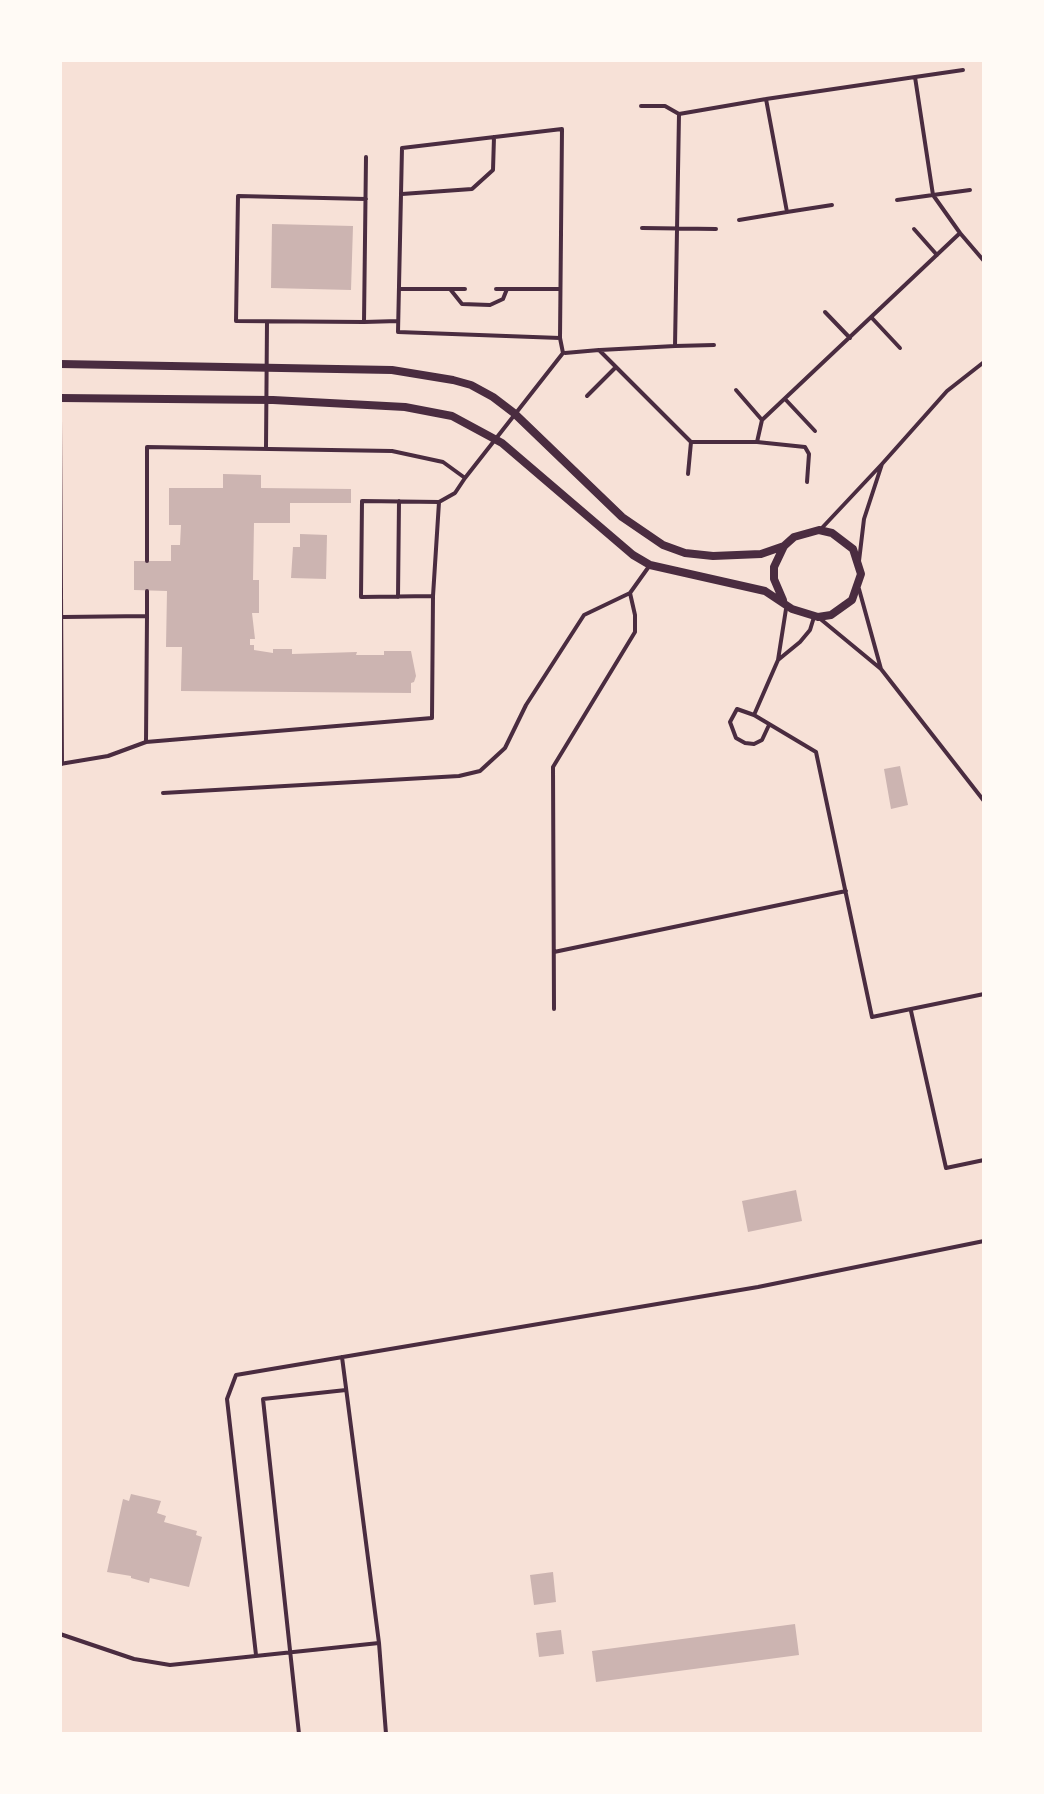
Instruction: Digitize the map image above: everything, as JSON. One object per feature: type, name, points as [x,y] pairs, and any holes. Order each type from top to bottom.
[{"type":"street","points":[[60,364],[392,370],[471,385],[514,413],[622,517],[663,546],[712,556],[761,554],[806,532],[819,530],[844,540],[859,561],[858,588],[843,609],[816,617],[804,616],[765,591],[650,565],[633,555],[496,439],[434,411],[266,400],[60,398]]},
{"type":"street","points":[[784,546],[774,579],[785,602]]},
{"type":"lane","points":[[641,106],[665,106],[679,114],[963,70]]},
{"type":"lane","points":[[915,77],[933,195],[984,261]]},
{"type":"lane","points":[[766,99],[787,212]]},
{"type":"lane","points":[[675,346],[679,114]]},
{"type":"lane","points":[[560,338],[398,332],[402,148],[562,129],[563,353]]},
{"type":"lane","points":[[401,194],[472,188],[492,170],[494,137]]},
{"type":"lane","points":[[364,322],[366,157]]},
{"type":"lane","points":[[897,200],[970,190]]},
{"type":"lane","points":[[366,199],[238,196],[236,321],[398,321]]},
{"type":"lane","points":[[739,220],[832,205]]},
{"type":"lane","points":[[642,228],[716,229]]},
{"type":"lane","points":[[914,228],[937,255]]},
{"type":"lane","points":[[757,442],[762,420],[960,233]]},
{"type":"lane","points":[[60,234],[60,334]]},
{"type":"lane","points":[[399,289],[465,289]]},
{"type":"lane","points":[[450,289],[462,304],[490,305],[502,298],[506,289]]},
{"type":"lane","points":[[496,289],[560,289]]},
{"type":"lane","points":[[825,312],[850,338]]},
{"type":"lane","points":[[871,317],[900,348]]},
{"type":"lane","points":[[266,449],[267,322]]},
{"type":"lane","points":[[433,596],[361,596],[362,501],[439,502],[455,493],[563,353],[714,346]]},
{"type":"lane","points":[[598,350],[691,442],[757,442],[806,448],[808,482]]},
{"type":"lane","points":[[819,530],[947,390],[984,362]]},
{"type":"lane","points":[[587,396],[616,367]]},
{"type":"lane","points":[[736,390],[762,420]]},
{"type":"lane","points":[[785,398],[815,430]]},
{"type":"lane","points":[[60,419],[61,764],[108,756],[146,742],[432,718],[439,502]]},
{"type":"lane","points":[[688,474],[691,442]]},
{"type":"lane","points":[[147,561],[147,447],[392,451],[443,462],[465,478]]},
{"type":"lane","points":[[859,561],[864,519],[882,464]]},
{"type":"lane","points":[[398,596],[400,501]]},
{"type":"lane","points":[[163,793],[459,776],[480,771],[506,748],[526,705],[584,615],[630,593],[650,565]]},
{"type":"lane","points":[[858,588],[881,669]]},
{"type":"lane","points":[[146,742],[147,590]]},
{"type":"lane","points":[[554,1009],[553,767],[635,632],[636,614],[630,593]]},
{"type":"lane","points":[[754,715],[778,660],[785,602]]},
{"type":"lane","points":[[61,617],[147,616]]},
{"type":"lane","points":[[778,660],[800,642],[816,617],[881,669],[984,802]]},
{"type":"lane","points":[[769,724],[762,740],[754,744],[736,738],[730,722],[738,710],[754,715],[816,752],[872,1017],[984,994]]},
{"type":"lane","points":[[554,952],[846,891]]},
{"type":"lane","points":[[911,1009],[946,1168],[984,1160]]},
{"type":"lane","points":[[256,1656],[226,1399],[236,1375],[758,1288],[984,1241]]},
{"type":"lane","points":[[342,1357],[379,1642],[386,1734]]},
{"type":"lane","points":[[299,1734],[263,1400],[346,1390]]},
{"type":"lane","points":[[60,1634],[134,1660],[170,1665],[379,1642]]},
{"type":"building","points":[[272,224],[353,226],[351,290],[271,288]]},
{"type":"building","points":[[223,474],[261,475],[261,488],[351,489],[351,503],[290,503],[290,523],[254,523],[253,580],[259,580],[259,613],[252,613],[255,639],[250,639],[250,645],[254,645],[254,650],[273,653],[273,649],[292,649],[292,654],[357,652],[356,655],[411,651],[416,676],[411,693],[181,691],[182,647],[166,647],[167,591],[134,590],[134,561],[171,561],[171,545],[180,545],[181,525],[169,525],[169,488],[223,488]]},
{"type":"building","points":[[300,534],[327,535],[326,579],[291,578],[293,547],[300,547]]},
{"type":"building","points":[[900,766],[908,805],[891,809],[884,769]]},
{"type":"building","points":[[796,1190],[802,1221],[748,1232],[742,1201]]},
{"type":"building","points":[[131,1494],[161,1501],[157,1513],[166,1516],[164,1522],[197,1531],[196,1535],[202,1537],[189,1587],[150,1578],[149,1583],[107,1572],[123,1499],[129,1501]]},
{"type":"building","points":[[553,1572],[556,1602],[534,1605],[530,1575]]},
{"type":"building","points":[[795,1624],[799,1655],[596,1682],[592,1651]]},
{"type":"building","points":[[561,1630],[564,1654],[539,1657],[536,1633]]}]
